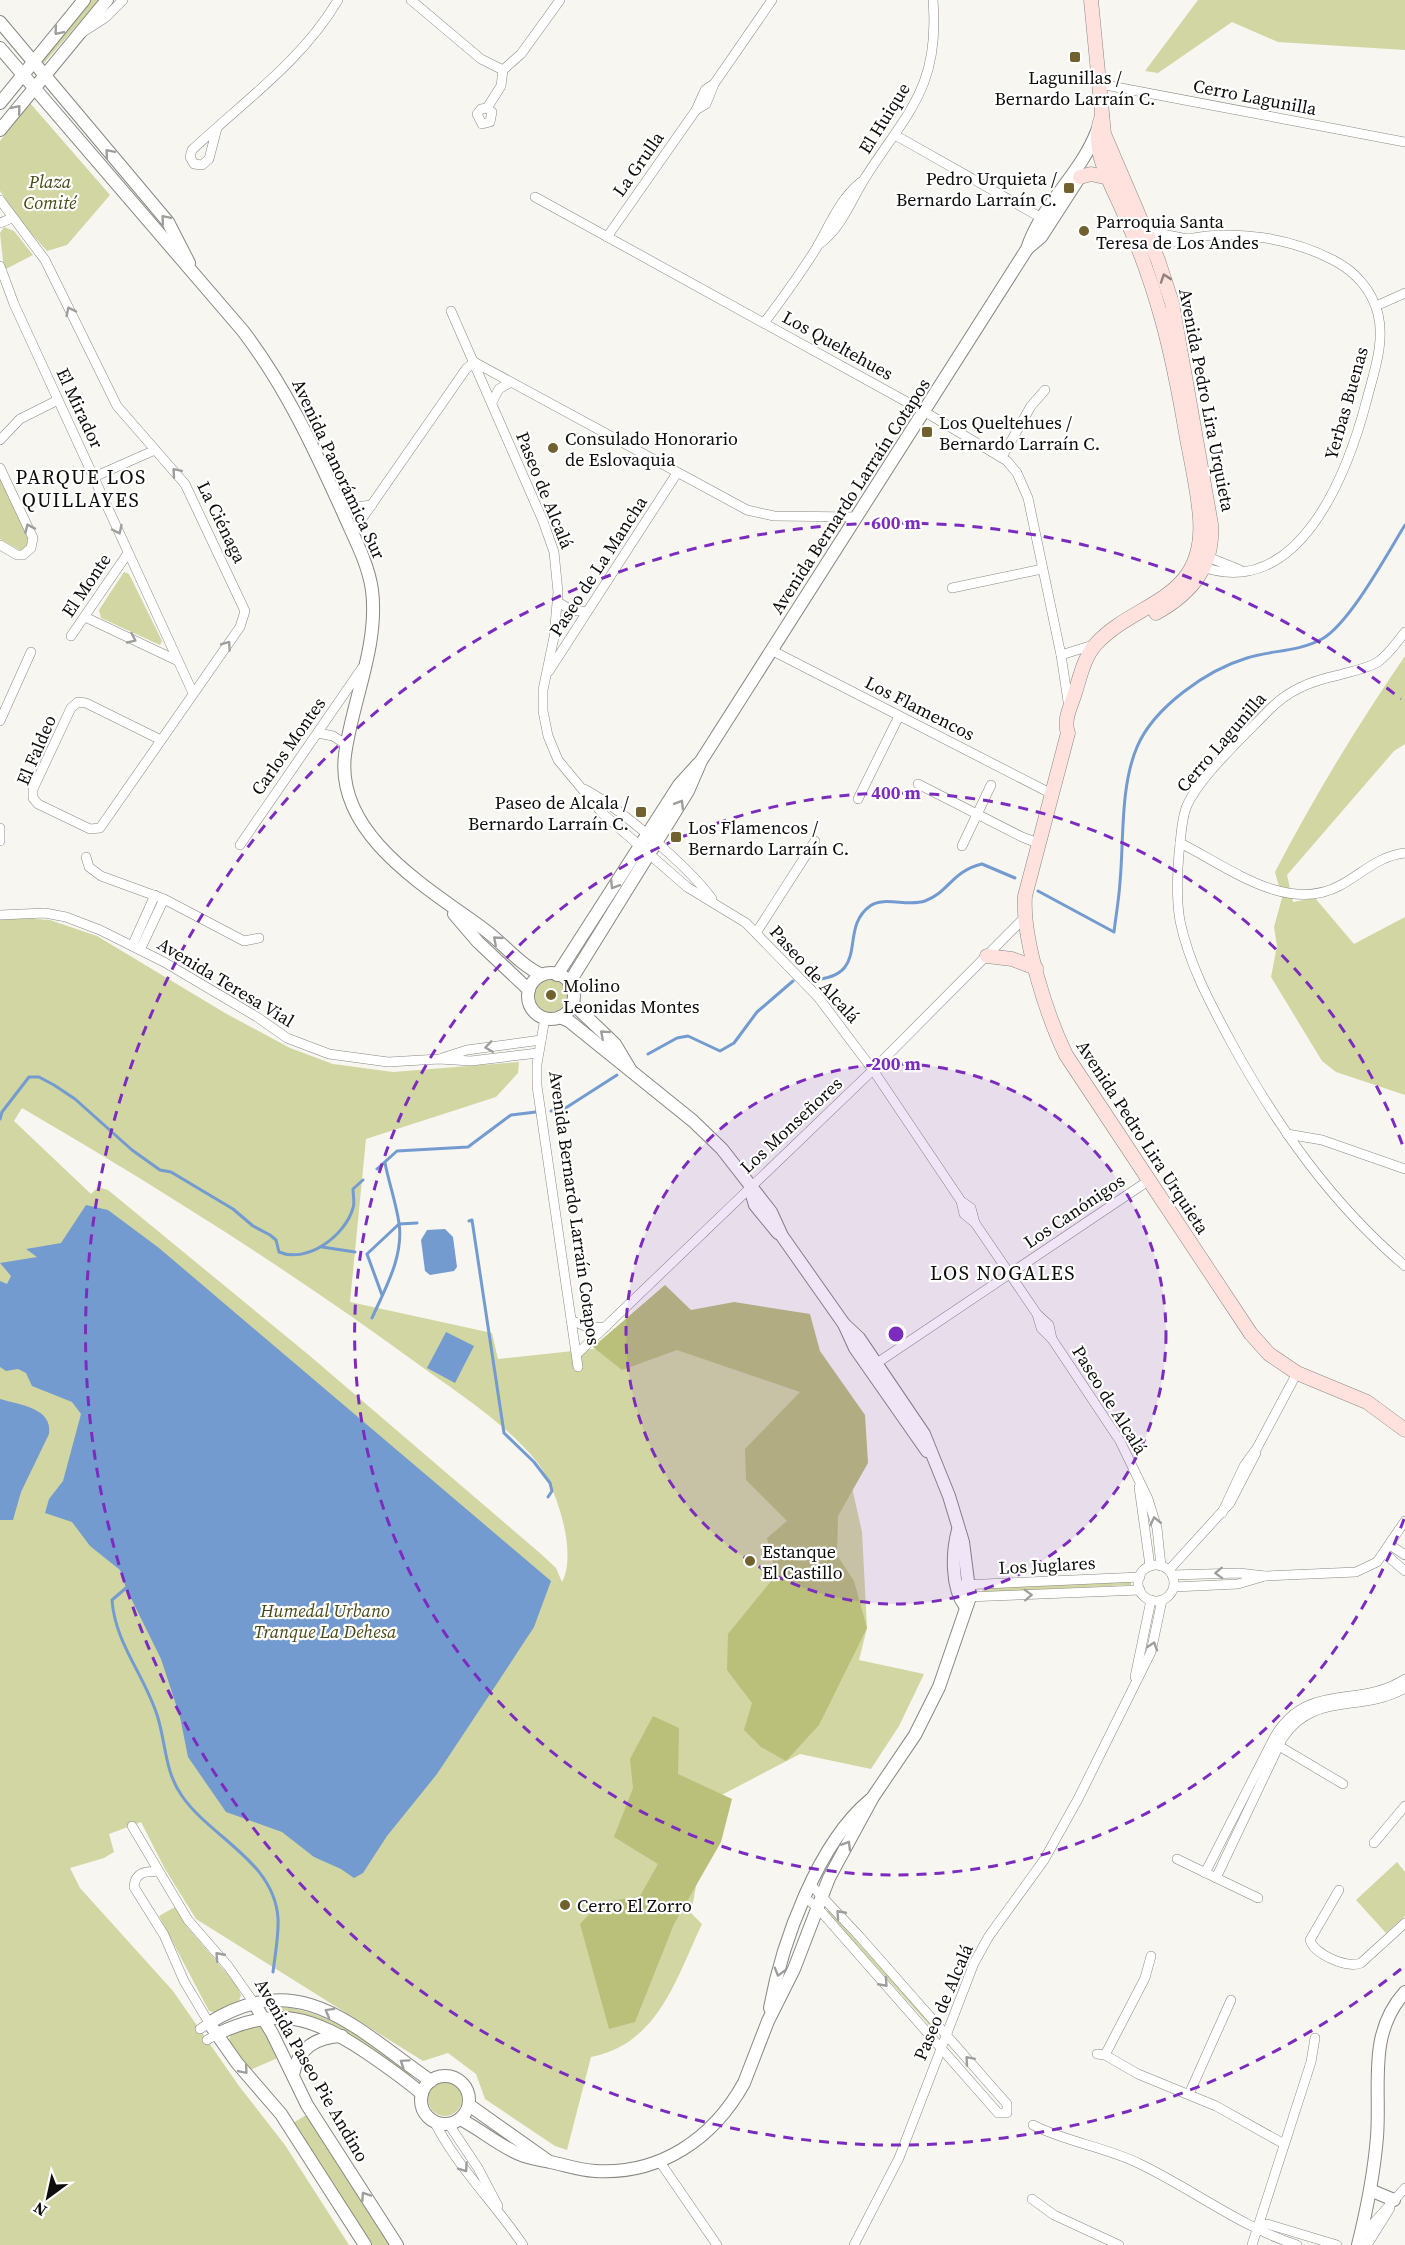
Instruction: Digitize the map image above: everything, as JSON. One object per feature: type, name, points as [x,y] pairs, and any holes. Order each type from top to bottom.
[{"type":"main road","name":"Avenida Bernardo Larraín Cotapos","points":[[1091,0],[1100,84],[1101,125]]},
{"type":"main road","name":"Avenida Pedro Lira Urquieta","points":[[1101,125],[1099,150],[1109,178],[1145,246],[1173,355],[1200,518],[1200,560],[1196,583],[1177,601],[1108,642],[1100,650],[1089,671],[1074,727],[1068,732],[1025,896],[1025,917],[1036,968],[1057,1035],[1066,1055],[1251,1334],[1269,1354],[1297,1373],[1367,1402],[1405,1430]]},
{"type":"main road","name":"Avenida Pedro Lira Urquieta","points":[[1101,125],[1146,231],[1145,246]]},
{"type":"main road","points":[[1080,177],[1090,174],[1109,178]]},
{"type":"main road","name":"Avenida Pedro Lira Urquieta","points":[[1068,732],[1065,726],[1069,710],[1083,667],[1096,643],[1166,597],[1200,560]]},
{"type":"main road","points":[[987,956],[1012,959],[1036,968]]},
{"type":"street","points":[[0,103],[84,0]]},
{"type":"street","points":[[0,130],[107,0]]},
{"type":"street","points":[[79,34],[105,18],[123,0]]},
{"type":"street","points":[[217,128],[282,70],[320,27],[338,0]]},
{"type":"street","points":[[411,0],[480,59],[503,70]]},
{"type":"street","points":[[487,108],[501,86],[503,70],[521,54],[560,0]]},
{"type":"street","name":"La Grulla","points":[[607,237],[696,110],[711,97],[714,84],[772,0]]},
{"type":"street","name":"El Huique","points":[[764,323],[818,245],[825,228],[844,200],[863,181],[919,99],[928,74],[935,34],[933,0]]},
{"type":"street","name":"Avenida Panorámica Sur","points":[[0,22],[168,222],[198,280]]},
{"type":"street","name":"Avenida Panorámica Sur","points":[[0,48],[243,331],[270,369],[313,448],[338,501],[366,567],[373,602],[372,626],[344,764],[347,792],[361,824],[378,845],[450,908],[488,932],[542,975]]},
{"type":"street","name":"Cerro Lagunilla","points":[[1100,84],[1405,142]]},
{"type":"street","name":"Avenida Bernardo Larraín Cotapos","points":[[557,975],[608,906],[647,845],[692,783],[701,761],[1027,249],[1041,237],[1046,220],[1101,125]]},
{"type":"street","points":[[895,135],[1046,220]]},
{"type":"street","name":"Avenida Bernardo Larraín Cotapos","points":[[1046,220],[1099,150]]},
{"type":"street","name":"Los Queltehues","points":[[535,197],[925,412],[1002,457],[1017,473],[1025,489],[1061,655],[1069,710]]},
{"type":"street","name":"La Ciénaga","points":[[0,200],[45,260],[117,406],[188,488],[245,611],[242,623],[103,825],[97,830]]},
{"type":"street","points":[[0,223],[12,218]]},
{"type":"street","name":"Yerbas Buenas","points":[[1146,231],[1188,239]]},
{"type":"street","name":"Yerbas Buenas","points":[[1145,246],[1188,239],[1242,236],[1284,242],[1311,250],[1335,261],[1355,275],[1376,306],[1380,331],[1378,356],[1359,430],[1343,474],[1320,514],[1300,539],[1277,560],[1248,571],[1229,573],[1200,560]]},
{"type":"street","name":"El Mirador","points":[[0,266],[14,304],[193,693]]},
{"type":"street","points":[[1376,306],[1405,293]]},
{"type":"street","name":"Paseo de Alcalá","points":[[452,311],[550,538],[556,560],[558,602],[543,711],[548,736],[564,768],[582,788],[610,805],[647,845],[695,879],[713,901],[746,923],[818,997],[873,1070],[961,1201],[971,1209],[975,1223],[1037,1314],[1049,1325],[1052,1339],[1116,1435],[1155,1515],[1167,1570]]},
{"type":"street","points":[[352,533],[466,369],[474,362],[677,473],[756,513],[857,517]]},
{"type":"street","points":[[492,402],[499,389],[511,382]]},
{"type":"street","points":[[1002,457],[1034,401],[1045,390]]},
{"type":"street","points":[[0,441],[20,419],[58,400]]},
{"type":"street","points":[[93,477],[155,450]]},
{"type":"street","points":[[0,468],[33,541],[29,551],[23,555],[13,553],[0,545]]},
{"type":"street","name":"Paseo de La Mancha","points":[[546,676],[677,473]]},
{"type":"street","points":[[338,501],[356,507],[372,505]]},
{"type":"street","name":"El Monte","points":[[72,636],[128,553]]},
{"type":"street","points":[[952,588],[1042,569]]},
{"type":"street","points":[[558,602],[571,610],[587,612]]},
{"type":"street","points":[[85,617],[178,661]]},
{"type":"street","name":"Cerro Lagunilla","points":[[1405,632],[1389,652],[1374,664],[1304,685],[1274,705],[1194,792],[1184,814],[1180,843],[1178,902],[1189,956],[1233,1046],[1287,1134],[1343,1206],[1405,1266]]},
{"type":"street","points":[[1061,655],[1089,648],[1096,643]]},
{"type":"street","name":"Los Flamencos","points":[[773,651],[1052,794]]},
{"type":"street","points":[[0,721],[31,652]]},
{"type":"street","name":"Carlos Montes","points":[[240,845],[364,666]]},
{"type":"street","name":"El Faldeo","points":[[97,830],[90,829],[38,804],[33,795],[73,705],[83,702],[161,740]]},
{"type":"street","points":[[858,799],[899,716]]},
{"type":"street","points":[[318,733],[333,736],[347,745]]},
{"type":"street","points":[[918,784],[1038,843]]},
{"type":"street","points":[[962,846],[991,785]]},
{"type":"street","points":[[0,828],[0,841]]},
{"type":"street","points":[[756,933],[815,841]]},
{"type":"street","points":[[1180,843],[1270,888],[1302,895],[1336,887],[1375,862],[1405,853]]},
{"type":"street","points":[[86,857],[89,867],[102,876],[160,897],[244,941],[259,938]]},
{"type":"street","points":[[136,948],[160,897]]},
{"type":"street","name":"Avenida Bernardo Larraín Cotapos","points":[[569,983],[608,906]]},
{"type":"street","name":"Avenida Panorámica Sur","points":[[450,908],[478,942],[529,990]]},
{"type":"street","name":"Avenida Teresa Vial","points":[[0,915],[34,912],[57,915],[136,948],[305,1046],[345,1058],[375,1062],[439,1059],[471,1061],[538,1053]]},
{"type":"street","name":"Los Monseñores","points":[[577,1354],[873,1070],[1025,917]]},
{"type":"street","points":[[433,2120],[454,2121],[517,2153],[579,2169],[610,2171],[636,2169],[660,2162],[700,2138],[728,2109],[744,2083],[768,2021],[794,1969],[822,1894],[873,1797],[904,1753],[939,1687],[955,1645],[964,1594],[964,1548],[949,1496],[932,1456],[873,1366],[851,1342],[844,1324],[782,1236],[771,1212],[729,1158],[704,1131],[630,1070],[613,1059],[571,1022],[560,1017],[545,1018],[531,1007],[529,990],[534,981],[542,975],[557,975],[569,983],[573,992],[572,1003],[560,1017]]},
{"type":"street","points":[[572,1003],[615,1044],[630,1070]]},
{"type":"street","name":"Avenida Bernardo Larraín Cotapos","points":[[545,1018],[538,1053],[537,1086],[578,1367]]},
{"type":"street","name":"Avenida Teresa Vial","points":[[439,1059],[467,1050],[541,1040]]},
{"type":"street","points":[[1287,1134],[1322,1140],[1405,1168]]},
{"type":"street","name":"Los Canónigos","points":[[873,1366],[1148,1181]]},
{"type":"street","points":[[571,1320],[589,1328],[606,1328]]},
{"type":"street","points":[[1167,1570],[1222,1513],[1244,1466],[1257,1448],[1297,1373]]},
{"type":"street","name":"Paseo de Alcalá","points":[[1137,1479],[1150,1566]]},
{"type":"street","points":[[1167,1570],[1174,1587],[1170,1595],[1162,1600],[1150,1600],[1140,1590],[1140,1577],[1150,1566],[1167,1570],[1265,1576],[1356,1572],[1373,1565],[1390,1545],[1405,1521]]},
{"type":"street","points":[[1390,1545],[1405,1555]]},
{"type":"street","points":[[1384,1553],[1405,1571]]},
{"type":"street","points":[[1174,1587],[1238,1584],[1265,1576]]},
{"type":"street","name":"Los Juglares","points":[[964,1594],[1056,1581],[1140,1577]]},
{"type":"street","points":[[1056,1581],[1057,1593]]},
{"type":"street","name":"Los Juglares","points":[[964,1594],[1140,1590]]},
{"type":"street","name":"Paseo de Alcalá","points":[[1133,1688],[1150,1600]]},
{"type":"street","name":"Paseo de Alcalá","points":[[854,2245],[899,2158],[945,2032],[974,1963],[1055,1841],[1154,1642],[1162,1600]]},
{"type":"street","points":[[1216,1878],[1287,1718],[1305,1705],[1328,1698],[1379,1691],[1405,1679]]},
{"type":"street","points":[[1205,1873],[1275,1744],[1296,1721],[1313,1710],[1326,1706],[1371,1702],[1405,1688]]},
{"type":"street","points":[[1275,1744],[1343,1784]]},
{"type":"street","points":[[768,2021],[781,1965],[811,1885],[838,1832],[873,1797]]},
{"type":"street","points":[[1374,1843],[1405,1806]]},
{"type":"street","name":"Avenida Paseo Pie Andino","points":[[132,1826],[193,1926],[228,1966],[254,2003],[311,2112],[397,2245]]},
{"type":"street","points":[[1177,1859],[1258,1898]]},
{"type":"street","points":[[158,1872],[142,1873],[136,1878],[134,1887],[164,1935],[205,2026],[212,2037],[280,2114],[365,2245]]},
{"type":"street","points":[[806,1898],[851,1945],[998,2113],[1007,2113],[1007,2104],[822,1894],[811,1885]]},
{"type":"street","points":[[1340,1890],[1310,1940],[1314,1948],[1344,1964],[1351,1966],[1360,1963],[1405,1923]]},
{"type":"street","points":[[851,1945],[860,1937]]},
{"type":"street","points":[[1151,1956],[1144,1978],[1101,2054],[1137,2074],[1232,2114],[1284,2144]]},
{"type":"street","points":[[1361,2243],[1377,2136],[1379,2044],[1387,2018],[1405,1992]]},
{"type":"street","points":[[205,2026],[254,2003],[280,1999],[306,2002],[332,2013],[431,2081]]},
{"type":"street","points":[[280,1999],[276,2008],[280,2017]]},
{"type":"street","points":[[1189,2094],[1231,2000]]},
{"type":"street","points":[[212,2037],[264,2019],[280,2017],[310,2021],[342,2036],[422,2094]]},
{"type":"street","points":[[293,2075],[299,2057],[310,2044],[326,2037],[342,2036]]},
{"type":"street","points":[[1252,2245],[1311,2062],[1315,2038]]},
{"type":"street","points":[[454,2121],[469,2105],[468,2092],[460,2081],[443,2076],[431,2081],[422,2094],[424,2108],[468,2175],[501,2213],[523,2245]]},
{"type":"street","points":[[469,2105],[549,2162]]},
{"type":"street","points":[[454,2121],[501,2213]]},
{"type":"street","points":[[1033,2125],[1127,2157],[1231,2217],[1293,2244],[1292,2231]]},
{"type":"street","points":[[660,2162],[717,2245]]},
{"type":"street","points":[[1361,2243],[1405,2188]]},
{"type":"street","points":[[1370,2190],[1394,2200]]},
{"type":"street","points":[[1032,2199],[1054,2215],[1119,2245]]},
{"type":"street","points":[[1258,2227],[1265,2224],[1337,2245]]},
{"type":"green space","points":[[91,0],[99,0],[44,63],[42,61],[45,55]]},
{"type":"green space","points":[[1198,0],[1405,0],[1405,50],[1278,42],[1232,22],[1158,73],[1145,71]]},
{"type":"green space","name":"Plaza Comité","points":[[30,103],[110,195],[67,245],[47,251],[20,221],[0,191],[0,141]]},
{"type":"green space","points":[[4,227],[14,231],[33,255],[4,270],[0,233]]},
{"type":"green space","points":[[0,476],[28,538],[27,545],[21,551],[0,539]]},
{"type":"green space","points":[[124,572],[129,574],[162,641],[160,645],[101,618],[99,610]]},
{"type":"green space","points":[[1405,656],[1405,744],[1394,751],[1287,875],[1293,902],[1315,898],[1354,944],[1405,917],[1405,1095],[1336,1072],[1322,1061],[1271,977],[1277,946],[1274,927],[1282,898],[1275,872],[1337,762]]},
{"type":"green space","points":[[24,918],[50,920],[97,936],[225,1013],[290,1048],[333,1064],[393,1072],[519,1062],[518,1073],[496,1097],[366,1139],[350,1302],[492,1333],[498,1359],[749,1332],[839,1430],[862,1532],[867,1628],[859,1660],[924,1674],[899,1726],[871,1769],[800,1754],[712,1800],[691,1913],[702,1924],[673,1987],[649,2024],[614,2050],[591,2057],[567,2150],[555,2146],[485,2099],[476,2074],[448,2053],[423,2061],[196,1919],[165,1869],[141,1822],[109,1834],[114,1852],[104,1858],[70,1868],[80,1888],[173,1991],[239,2086],[285,2145],[349,2245],[0,2245],[0,920]],"holes":[[[22,1108],[72,1137],[316,1292],[461,1394],[509,1433],[537,1462],[557,1503],[563,1520],[568,1554],[562,1582],[556,1568],[541,1554],[310,1356],[108,1190],[98,1187],[91,1194],[14,1121]]]},
{"type":"green space","points":[[551,980],[562,985],[567,996],[562,1007],[551,1012],[540,1007],[535,996],[540,985]]},
{"type":"green space","points":[[665,1285],[691,1310],[734,1302],[810,1314],[820,1351],[865,1415],[868,1463],[838,1516],[837,1555],[854,1581],[867,1628],[819,1725],[786,1761],[761,1747],[744,1730],[752,1703],[727,1670],[728,1634],[776,1575],[767,1538],[787,1521],[746,1480],[745,1449],[800,1392],[677,1350],[622,1370],[593,1347]]},
{"type":"green space","points":[[1131,1581],[1131,1585],[982,1592],[982,1588]]},
{"type":"green space","points":[[653,1716],[679,1728],[678,1774],[732,1799],[721,1842],[674,1924],[635,2022],[609,2029],[580,1924],[600,1903],[640,1896],[658,1864],[614,1837],[633,1788],[630,1759]]},
{"type":"green space","points":[[1397,1862],[1405,1872],[1405,1916],[1386,1933],[1356,1900]]},
{"type":"green space","points":[[175,1907],[188,1928],[236,1984],[241,1995],[239,2001],[216,2013],[209,2011],[159,1916]]},
{"type":"green space","points":[[828,1910],[932,2024],[931,2027],[828,1913]]},
{"type":"green space","points":[[282,2007],[318,2015],[350,2031],[412,2072],[411,2076],[329,2023],[311,2016],[283,2012]]},
{"type":"green space","points":[[260,2025],[265,2028],[280,2057],[250,2070],[229,2043],[230,2033]]},
{"type":"green space","points":[[445,2082],[457,2087],[462,2099],[457,2111],[445,2116],[433,2111],[428,2099],[433,2087]]},
{"type":"green space","points":[[308,2114],[391,2245],[371,2245],[293,2123]]},
{"type":"water","name":"Humedal Urbano Tranque La Dehesa","points":[[86,1205],[108,1210],[159,1248],[551,1581],[534,1627],[437,1774],[387,1836],[363,1873],[354,1878],[341,1869],[314,1857],[282,1832],[226,1812],[188,1757],[180,1717],[161,1659],[126,1588],[120,1570],[90,1546],[72,1522],[45,1513],[49,1499],[63,1481],[81,1414],[72,1402],[32,1386],[26,1373],[18,1369],[6,1371],[0,1367],[0,1281],[7,1284],[11,1276],[0,1263],[37,1257],[26,1249],[61,1243]]},
{"type":"water","points":[[445,1229],[453,1237],[457,1267],[454,1271],[430,1275],[425,1271],[421,1240],[427,1230]]},
{"type":"water","points":[[446,1332],[474,1346],[455,1383],[427,1368]]},
{"type":"water","points":[[0,1399],[34,1409],[46,1418],[49,1425],[49,1434],[21,1492],[13,1520],[0,1520]]},
{"type":"waterway","points":[[1038,891],[1114,932],[1120,888],[1125,796],[1132,763],[1145,732],[1169,704],[1215,671],[1247,658],[1313,643],[1333,631],[1356,604],[1405,525]]},
{"type":"waterway","points":[[811,980],[830,977],[842,971],[848,962],[856,927],[861,916],[870,906],[882,902],[918,903],[925,901],[940,892],[964,871],[982,864],[1015,878]]},
{"type":"waterway","points":[[648,1054],[677,1038],[688,1036],[720,1051],[734,1043],[757,1012],[793,981]]},
{"type":"waterway","points":[[551,1111],[564,1109],[617,1075]]},
{"type":"waterway","points":[[0,1119],[2,1112],[29,1077],[39,1077],[75,1099],[132,1150],[160,1170],[171,1172],[233,1209],[253,1226],[276,1240],[279,1252],[290,1255],[313,1251],[324,1245],[342,1228],[354,1206],[353,1189],[363,1180]]},
{"type":"waterway","points":[[377,1169],[397,1151],[468,1147],[511,1115],[536,1112]]},
{"type":"waterway","points":[[372,1318],[388,1284],[399,1248],[398,1216],[385,1163]]},
{"type":"waterway","points":[[469,1221],[472,1220],[504,1433],[534,1462],[550,1483],[552,1491],[548,1497]]},
{"type":"waterway","points":[[382,1295],[367,1254],[399,1224],[417,1223]]},
{"type":"waterway","points":[[322,1247],[355,1252]]},
{"type":"waterway","points":[[126,1588],[112,1600],[114,1616],[125,1646],[153,1703],[176,1787],[194,1811],[254,1865],[274,1898],[278,1925],[273,1972]]},
{"type":"place","name":"Lagunillas / Bernardo Larraín C.","points":[[1075,57]]},
{"type":"place","name":"Pedro Urquieta / Bernardo Larraín C.","points":[[1069,188]]},
{"type":"place","name":"Parroquia Santa Teresa de Los Andes","points":[[1084,231]]},
{"type":"place","name":"Los Queltehues / Bernardo Larraín C.","points":[[927,432]]},
{"type":"place","name":"Consulado Honorario de Eslovaquia","points":[[553,448]]},
{"type":"place","name":"Paseo de Alcala / Bernardo Larraín C.","points":[[641,812]]},
{"type":"place","name":"Los Flamencos / Bernardo Larraín C.","points":[[676,837]]},
{"type":"place","name":"Molino Leonidas Montes","points":[[551,995]]},
{"type":"place","name":"Estanque El Castillo","points":[[750,1561]]},
{"type":"place","name":"Cerro El Zorro","points":[[565,1905]]},
{"type":"district","name":"PARQUE LOS QUILLAYES","points":[[81,488]]},
{"type":"district","name":"LOS NOGALES","points":[[1003,1273]]}]
